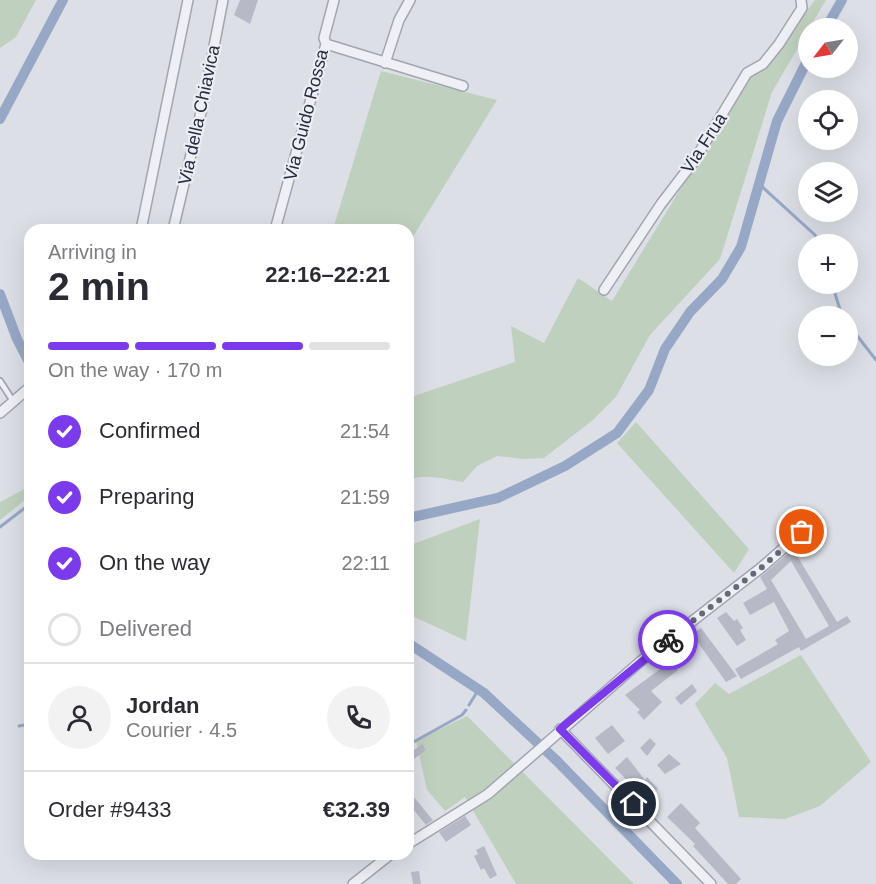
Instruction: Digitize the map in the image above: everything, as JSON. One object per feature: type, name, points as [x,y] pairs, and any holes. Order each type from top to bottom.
[{"type":"street","points":[[142,224],[188,0]]},
{"type":"street","name":"Via della Chiavica","points":[[174,224],[202,108],[223,0]]},
{"type":"street","name":"Via Guido Rossa","points":[[277,224],[326,44],[324,38],[334,0]]},
{"type":"street","points":[[385,63],[399,20],[410,0]]},
{"type":"street","name":"Via Frua","points":[[604,290],[661,204],[694,161],[747,73],[763,64],[779,44],[802,8],[801,0]]},
{"type":"street","points":[[326,44],[463,86]]},
{"type":"street","points":[[0,413],[24,392]]},
{"type":"street","points":[[414,839],[488,794],[560,729],[802,532]]},
{"type":"street","points":[[560,729],[711,884]]},
{"type":"street","points":[[353,884],[383,860]]},
{"type":"lane","points":[[0,381],[13,401]]},
{"type":"green space","points":[[0,0],[36,0],[16,37],[0,48]]},
{"type":"green space","points":[[815,0],[826,0],[815,18],[802,18]]},
{"type":"green space","points":[[798,24],[798,48],[772,92],[720,259],[650,335],[616,397],[593,420],[544,458],[525,459],[497,456],[477,466],[463,482],[442,478],[414,478],[414,396],[515,362],[511,326],[544,343],[578,278],[612,301],[750,75],[761,68],[778,51]]},
{"type":"green space","points":[[381,71],[497,100],[414,235],[414,224],[335,224]]},
{"type":"green space","points":[[636,422],[749,549],[734,573],[617,443]]},
{"type":"green space","points":[[24,489],[24,501],[0,520],[0,502]]},
{"type":"green space","points":[[480,519],[466,641],[414,617],[414,544]]},
{"type":"green space","points":[[801,655],[871,762],[820,806],[785,819],[739,817],[727,758],[695,704],[715,683],[729,694]]},
{"type":"green space","points":[[467,716],[634,884],[516,884],[465,797],[445,811],[427,790],[416,741]]},
{"type":"building","points":[[240,0],[258,0],[250,24],[234,15]]},
{"type":"building","points":[[793,549],[837,622],[847,616],[851,622],[801,651],[799,647],[741,679],[735,669],[778,644],[775,640],[789,631],[774,602],[750,615],[743,603],[767,589],[760,577]],"holes":[[[791,561],[829,626],[806,639],[771,580]]]},
{"type":"building","points":[[726,612],[734,621],[737,619],[743,628],[740,630],[746,640],[737,646],[717,618]]},
{"type":"building","points":[[701,628],[737,676],[726,682],[692,634]]},
{"type":"building","points":[[671,661],[678,670],[651,691],[662,702],[644,720],[637,712],[640,710],[625,695]]},
{"type":"building","points":[[692,684],[697,691],[681,705],[675,698]]},
{"type":"building","points":[[612,725],[625,741],[608,754],[595,738]]},
{"type":"building","points":[[650,738],[656,744],[647,756],[640,748]]},
{"type":"building","points":[[422,744],[426,750],[414,759],[414,750]]},
{"type":"building","points":[[669,754],[681,764],[665,774],[657,765]]},
{"type":"building","points":[[627,757],[645,780],[647,777],[658,789],[646,800],[615,768]]},
{"type":"building","points":[[414,797],[433,820],[426,825],[414,810]]},
{"type":"building","points":[[681,803],[700,823],[695,828],[741,879],[736,884],[728,884],[693,846],[695,844],[667,817]]},
{"type":"building","points":[[465,816],[471,825],[446,842],[439,832]]},
{"type":"building","points":[[484,846],[497,875],[490,879],[484,868],[481,870],[474,856],[478,854],[476,850]]},
{"type":"building","points":[[419,871],[421,884],[413,884],[411,872]]},
{"type":"waterway","points":[[0,119],[63,0]]},
{"type":"waterway","points":[[832,18],[842,0]]},
{"type":"waterway","points":[[414,517],[498,498],[565,466],[617,433],[649,390],[665,349],[690,312],[722,279],[741,247],[777,121],[798,78]]},
{"type":"waterway","points":[[758,183],[814,234]]},
{"type":"waterway","points":[[0,294],[24,352]]},
{"type":"waterway","points":[[835,294],[839,306]]},
{"type":"waterway","points":[[858,337],[876,360]]},
{"type":"waterway","points":[[0,527],[24,509]]},
{"type":"waterway","points":[[414,647],[484,693],[557,761],[677,884]]},
{"type":"waterway","points":[[469,705],[479,689]]},
{"type":"waterway","points":[[414,742],[462,715],[466,710]]},
{"type":"waterway","points":[[19,726],[24,725]]},
{"type":"way so far","points":[[668,640],[762,567],[802,532]]},
{"type":"route","points":[[634,804],[560,729],[668,640]]}]
